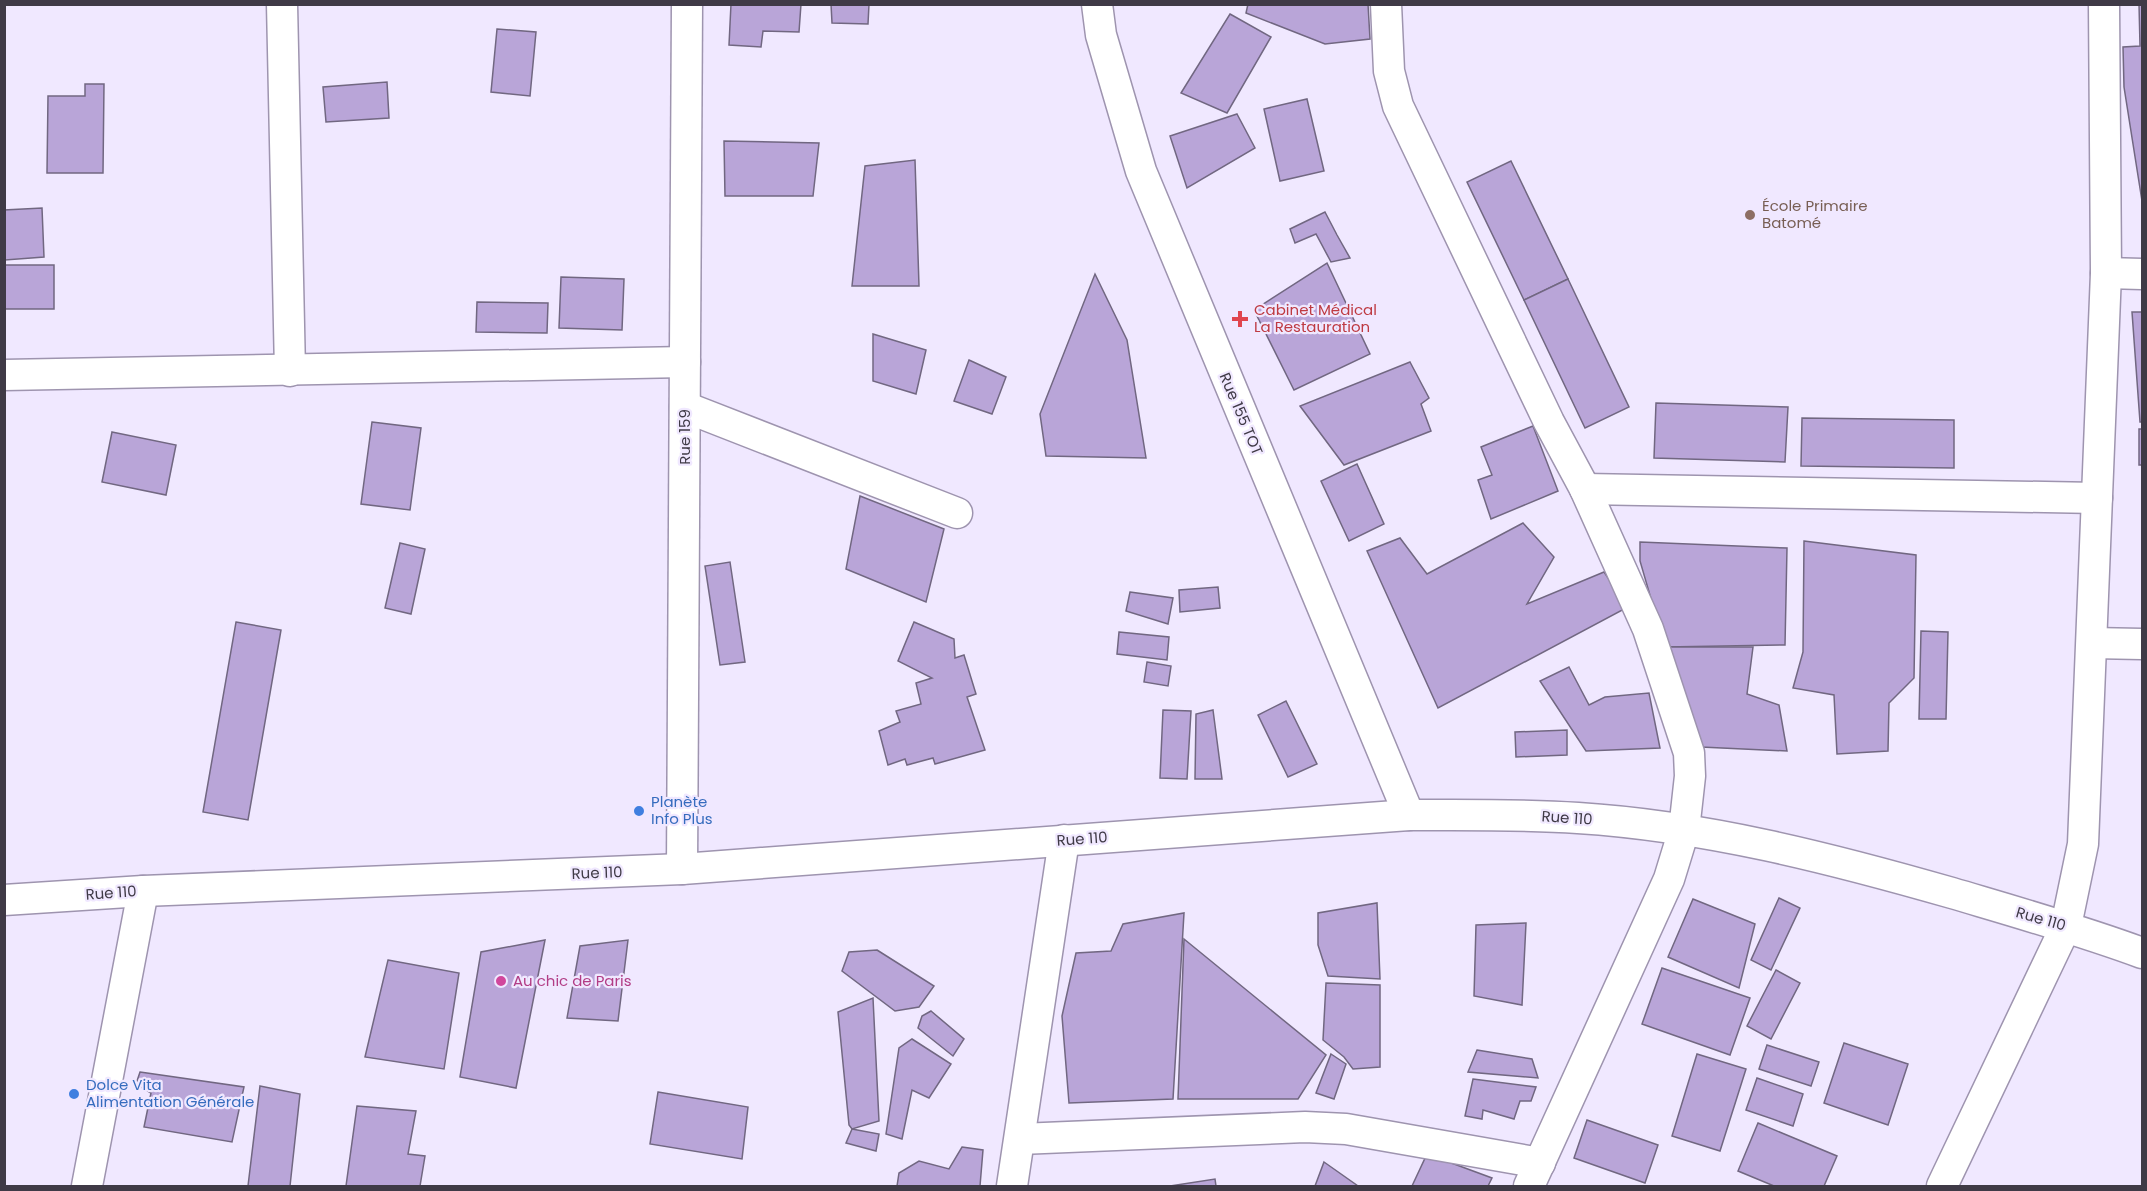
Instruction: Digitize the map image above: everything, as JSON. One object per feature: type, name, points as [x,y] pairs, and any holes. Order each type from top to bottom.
[{"type":"street","points":[[282,4],[290,371]]},
{"type":"street","name":"Rue 159","points":[[682,869],[687,4]]},
{"type":"street","name":"Rue 155 TOT","points":[[1097,4],[1101,35],[1141,171],[1409,815]]},
{"type":"street","points":[[1020,1139],[1315,1128],[1346,1130],[1535,1175],[1669,879],[1684,830],[1690,776],[1689,753],[1648,629],[1585,489],[1549,422],[1398,106],[1389,71],[1386,4]]},
{"type":"street","points":[[1941,1186],[2066,926],[2083,844],[2106,273],[2104,4]]},
{"type":"street","points":[[2106,273],[2142,273]]},
{"type":"street","points":[[4,375],[685,362]]},
{"type":"street","points":[[685,407],[957,513]]},
{"type":"street","points":[[1585,489],[2097,498]]},
{"type":"street","points":[[2092,643],[2142,644]]},
{"type":"street","name":"Rue 110","points":[[4,900],[143,891],[682,869],[1409,815],[1579,818],[1684,830],[1766,845],[1889,875],[2066,926],[2142,953]]},
{"type":"street","points":[[1011,1186],[1064,840]]},
{"type":"street","points":[[87,1186],[143,891]]},
{"type":"building","points":[[731,4],[801,4],[799,32],[763,31],[761,47],[729,45]]},
{"type":"building","points":[[831,4],[869,4],[868,24],[832,23]]},
{"type":"building","points":[[1248,4],[1368,4],[1370,39],[1325,44],[1246,13]]},
{"type":"building","points":[[2139,4],[2142,4],[2142,201],[2124,87],[2123,47],[2140,46]]},
{"type":"building","points":[[1230,14],[1271,37],[1227,113],[1181,93]]},
{"type":"building","points":[[497,29],[536,32],[530,96],[491,92]]},
{"type":"building","points":[[387,82],[389,118],[326,122],[323,87]]},
{"type":"building","points":[[85,84],[104,84],[103,173],[47,173],[48,96],[85,96]]},
{"type":"building","points":[[1307,99],[1324,171],[1280,181],[1264,109]]},
{"type":"building","points":[[1237,114],[1255,148],[1187,188],[1170,136]]},
{"type":"building","points":[[724,141],[819,143],[813,196],[725,196]]},
{"type":"building","points":[[915,160],[919,286],[852,286],[865,166]]},
{"type":"building","points":[[1511,161],[1568,279],[1524,300],[1467,182]]},
{"type":"building","points":[[42,208],[44,257],[5,260],[4,210]]},
{"type":"building","points":[[1325,212],[1350,258],[1331,262],[1316,234],[1295,243],[1290,229]]},
{"type":"building","points":[[1327,263],[1370,354],[1294,390],[1254,310]]},
{"type":"building","points":[[4,265],[54,265],[54,309],[4,309]]},
{"type":"building","points":[[1095,274],[1127,340],[1146,458],[1046,456],[1040,414]]},
{"type":"building","points":[[561,277],[624,279],[622,330],[559,328]]},
{"type":"building","points":[[1568,279],[1629,407],[1585,428],[1524,300]]},
{"type":"building","points":[[477,302],[548,303],[547,333],[476,332]]},
{"type":"building","points":[[2132,312],[2142,312],[2142,422],[2140,422]]},
{"type":"building","points":[[873,334],[926,350],[916,394],[873,381]]},
{"type":"building","points":[[969,360],[1006,377],[992,414],[954,401]]},
{"type":"building","points":[[1410,362],[1429,398],[1421,404],[1431,431],[1344,465],[1300,406]]},
{"type":"building","points":[[1656,403],[1788,407],[1785,462],[1654,458]]},
{"type":"building","points":[[1802,418],[1954,420],[1954,468],[1801,466]]},
{"type":"building","points":[[372,422],[421,428],[410,510],[361,504]]},
{"type":"building","points":[[1533,426],[1558,491],[1491,519],[1478,480],[1492,475],[1481,447]]},
{"type":"building","points":[[2139,429],[2142,429],[2142,465],[2139,465]]},
{"type":"building","points":[[112,432],[176,445],[166,495],[102,482]]},
{"type":"building","points":[[1357,464],[1384,524],[1349,541],[1321,481]]},
{"type":"building","points":[[860,496],[944,529],[926,602],[846,569]]},
{"type":"building","points":[[1523,523],[1554,557],[1527,604],[1604,572],[1628,607],[1438,708],[1367,551],[1400,538],[1427,574]]},
{"type":"building","points":[[1804,541],[1916,555],[1914,678],[1889,703],[1888,751],[1837,754],[1834,695],[1793,688],[1803,652]]},
{"type":"building","points":[[1640,542],[1787,548],[1785,645],[1665,647],[1640,561]]},
{"type":"building","points":[[400,543],[425,549],[411,614],[385,608]]},
{"type":"building","points":[[730,562],[745,662],[720,665],[705,566]]},
{"type":"building","points":[[1218,587],[1220,608],[1180,612],[1179,590]]},
{"type":"building","points":[[1130,592],[1173,598],[1168,624],[1126,611]]},
{"type":"building","points":[[236,622],[281,630],[248,820],[203,812]]},
{"type":"building","points":[[914,622],[954,639],[955,658],[964,655],[976,694],[967,697],[985,750],[935,764],[933,758],[907,765],[905,759],[888,765],[879,731],[900,722],[896,711],[921,704],[916,683],[932,678],[898,661]]},
{"type":"building","points":[[1921,631],[1948,632],[1946,719],[1919,719]]},
{"type":"building","points":[[1119,632],[1169,637],[1167,660],[1117,654]]},
{"type":"building","points":[[1665,647],[1753,647],[1747,694],[1779,705],[1787,751],[1701,747]]},
{"type":"building","points":[[1147,662],[1171,666],[1168,686],[1144,682]]},
{"type":"building","points":[[1569,667],[1589,705],[1605,697],[1649,693],[1660,748],[1586,751],[1540,681]]},
{"type":"building","points":[[1286,701],[1317,764],[1288,777],[1258,715]]},
{"type":"building","points":[[1163,710],[1191,711],[1187,779],[1160,778]]},
{"type":"building","points":[[1213,710],[1222,779],[1195,779],[1196,714]]},
{"type":"building","points":[[1567,730],[1567,755],[1516,757],[1515,732]]},
{"type":"building","points":[[1779,898],[1800,908],[1771,970],[1751,960]]},
{"type":"building","points":[[1693,899],[1755,924],[1739,988],[1668,957]]},
{"type":"building","points":[[1377,903],[1380,979],[1328,976],[1318,945],[1318,913]]},
{"type":"building","points":[[1184,913],[1173,1099],[1069,1103],[1062,1016],[1076,953],[1111,951],[1123,924]]},
{"type":"building","points":[[1526,923],[1522,1005],[1474,996],[1476,925]]},
{"type":"building","points":[[1184,939],[1326,1055],[1298,1099],[1178,1099]]},
{"type":"building","points":[[545,940],[516,1088],[460,1077],[481,952]]},
{"type":"building","points":[[628,940],[618,1021],[567,1018],[580,946]]},
{"type":"building","points":[[877,950],[934,986],[919,1007],[895,1011],[842,971],[849,952]]},
{"type":"building","points":[[388,960],[459,973],[444,1069],[365,1057]]},
{"type":"building","points":[[1662,968],[1750,998],[1730,1055],[1642,1024]]},
{"type":"building","points":[[1776,970],[1800,983],[1771,1039],[1747,1026]]},
{"type":"building","points":[[1326,983],[1380,985],[1380,1067],[1353,1069],[1344,1057],[1323,1040]]},
{"type":"building","points":[[873,998],[879,1121],[852,1129],[849,1125],[838,1012]]},
{"type":"building","points":[[931,1011],[964,1039],[953,1056],[918,1028],[922,1016]]},
{"type":"building","points":[[912,1039],[951,1064],[929,1098],[912,1090],[902,1139],[886,1134],[899,1048]]},
{"type":"building","points":[[1844,1043],[1908,1064],[1888,1125],[1824,1103]]},
{"type":"building","points":[[1767,1045],[1819,1062],[1811,1086],[1759,1069]]},
{"type":"building","points":[[1477,1050],[1532,1059],[1538,1078],[1468,1072]]},
{"type":"building","points":[[1331,1054],[1346,1064],[1334,1099],[1316,1093]]},
{"type":"building","points":[[1697,1054],[1746,1069],[1720,1151],[1672,1136]]},
{"type":"building","points":[[140,1072],[244,1087],[232,1142],[144,1127],[151,1093],[136,1084]]},
{"type":"building","points":[[1757,1078],[1803,1094],[1793,1126],[1746,1110]]},
{"type":"building","points":[[1473,1079],[1536,1087],[1531,1101],[1520,1101],[1514,1119],[1483,1110],[1482,1119],[1465,1116]]},
{"type":"building","points":[[260,1086],[300,1094],[290,1186],[248,1186]]},
{"type":"building","points":[[658,1092],[748,1107],[742,1159],[650,1144]]},
{"type":"building","points":[[357,1106],[416,1111],[408,1154],[425,1156],[420,1186],[346,1186]]},
{"type":"building","points":[[1587,1120],[1658,1145],[1645,1183],[1574,1158]]},
{"type":"building","points":[[1758,1123],[1837,1156],[1824,1186],[1774,1186],[1738,1171]]},
{"type":"building","points":[[852,1129],[879,1134],[876,1151],[846,1143]]},
{"type":"building","points":[[962,1147],[983,1150],[980,1186],[897,1186],[899,1173],[919,1161],[949,1169]]},
{"type":"building","points":[[1427,1154],[1492,1178],[1488,1186],[1412,1186]]},
{"type":"building","points":[[1324,1162],[1358,1186],[1315,1186]]},
{"type":"building","points":[[1215,1179],[1216,1186],[1170,1186]]},
{"type":"place","name":"École Primaire Batomé","points":[[1750,215]]},
{"type":"place","name":"Cabinet Médical La Restauration","points":[[1240,319]]},
{"type":"place","name":"Planète Info Plus","points":[[639,811]]},
{"type":"place","name":"Au chic de Paris","points":[[501,981]]},
{"type":"place","name":"Dolce Vita Alimentation Générale","points":[[74,1094]]}]
